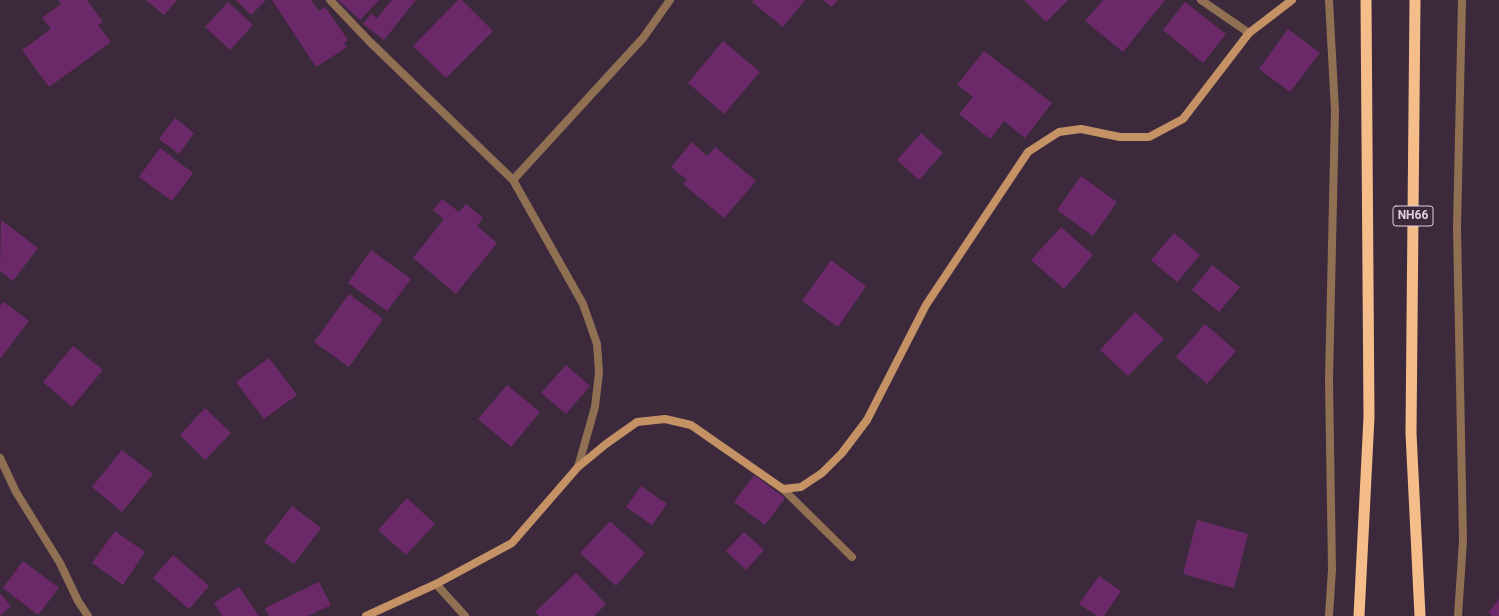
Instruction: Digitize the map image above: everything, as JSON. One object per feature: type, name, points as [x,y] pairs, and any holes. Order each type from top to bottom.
[{"type":"highway","points":[[1359,616],[1369,417],[1366,0]]},
{"type":"highway","name":"NH66","points":[[1415,0],[1411,433],[1420,616]]},
{"type":"main road","points":[[366,616],[436,584],[512,543],[578,467],[606,444],[638,422],[665,419],[691,425],[783,489],[801,487],[822,473],[842,453],[867,420],[926,305],[1028,152],[1059,132],[1081,129],[1120,137],[1149,137],[1184,119],[1249,33],[1292,0]]},
{"type":"street","points":[[330,0],[386,58],[513,180],[583,304],[597,344],[599,373],[595,407],[578,467]]},
{"type":"street","points":[[513,180],[643,38],[670,0]]},
{"type":"street","points":[[1201,0],[1249,33]]},
{"type":"street","points":[[1329,0],[1335,111],[1329,380],[1332,569],[1329,616]]},
{"type":"street","points":[[1458,616],[1463,541],[1457,227],[1462,0]]},
{"type":"street","points":[[0,458],[16,492],[60,563],[78,601],[88,616]]},
{"type":"street","points":[[783,489],[852,557]]},
{"type":"street","points":[[436,584],[465,616]]},
{"type":"building","points":[[58,0],[87,0],[103,22],[98,25],[111,42],[49,87],[22,50],[51,29],[42,18],[61,4]]},
{"type":"building","points":[[146,0],[177,0],[164,15]]},
{"type":"building","points":[[236,0],[266,0],[251,15]]},
{"type":"building","points":[[272,0],[311,0],[319,11],[325,7],[348,40],[344,43],[347,47],[316,67]]},
{"type":"building","points":[[338,0],[379,0],[360,20]]},
{"type":"building","points":[[392,0],[416,0],[384,40],[363,24],[371,14],[377,18]]},
{"type":"building","points":[[458,0],[462,0],[493,31],[446,78],[413,46]]},
{"type":"building","points":[[754,0],[805,0],[783,27],[752,2]]},
{"type":"building","points":[[823,0],[838,0],[832,7]]},
{"type":"building","points":[[1024,0],[1068,0],[1046,22]]},
{"type":"building","points":[[1103,0],[1165,0],[1123,52],[1085,21]]},
{"type":"building","points":[[228,2],[253,25],[230,50],[205,27]]},
{"type":"building","points":[[1185,2],[1226,34],[1203,63],[1163,30]]},
{"type":"building","points":[[1288,29],[1320,53],[1290,92],[1259,69]]},
{"type":"building","points":[[723,41],[760,72],[724,114],[688,83]]},
{"type":"building","points":[[984,51],[1052,103],[1025,138],[1004,121],[990,139],[959,114],[973,97],[957,85]]},
{"type":"building","points":[[175,118],[194,133],[179,154],[159,139]]},
{"type":"building","points":[[921,133],[943,153],[919,180],[897,160]]},
{"type":"building","points":[[692,142],[707,156],[715,147],[756,181],[724,218],[683,184],[687,180],[671,167]]},
{"type":"building","points":[[160,148],[193,173],[172,201],[139,177]]},
{"type":"building","points":[[1081,176],[1117,202],[1093,236],[1057,210]]},
{"type":"building","points":[[442,199],[459,212],[466,204],[483,218],[477,226],[497,243],[456,294],[413,258],[444,219],[433,210]]},
{"type":"building","points":[[1,220],[38,248],[13,281],[0,271]]},
{"type":"building","points":[[1061,227],[1093,255],[1064,289],[1031,260]]},
{"type":"building","points":[[1174,233],[1200,255],[1177,282],[1151,260]]},
{"type":"building","points":[[371,250],[411,279],[387,311],[348,283]]},
{"type":"building","points":[[831,260],[866,286],[838,327],[802,301]]},
{"type":"building","points":[[1212,265],[1240,287],[1219,312],[1192,290]]},
{"type":"building","points":[[349,294],[383,319],[349,367],[314,342]]},
{"type":"building","points":[[4,302],[29,321],[0,359],[0,306]]},
{"type":"building","points":[[1135,312],[1164,339],[1128,376],[1100,350]]},
{"type":"building","points":[[1205,324],[1236,351],[1207,384],[1176,357]]},
{"type":"building","points":[[73,346],[103,370],[72,407],[43,382]]},
{"type":"building","points":[[269,358],[297,395],[264,419],[236,382]]},
{"type":"building","points":[[566,365],[590,386],[566,414],[541,393]]},
{"type":"building","points":[[507,385],[540,412],[511,447],[478,419]]},
{"type":"building","points":[[205,408],[231,433],[205,460],[180,435]]},
{"type":"building","points":[[122,450],[153,474],[122,512],[92,487]]},
{"type":"building","points":[[754,475],[785,498],[765,525],[734,502]]},
{"type":"building","points":[[641,486],[667,504],[652,525],[626,507]]},
{"type":"building","points":[[407,498],[435,524],[406,555],[378,530]]},
{"type":"building","points":[[292,506],[321,528],[294,564],[264,542]]},
{"type":"building","points":[[1197,520],[1248,534],[1234,588],[1183,574]]},
{"type":"building","points":[[610,521],[645,553],[616,586],[580,553]]},
{"type":"building","points":[[115,531],[145,552],[123,585],[92,563]]},
{"type":"building","points":[[744,532],[764,550],[746,570],[726,551]]},
{"type":"building","points":[[173,555],[209,586],[189,609],[153,578]]},
{"type":"building","points":[[23,561],[59,588],[38,615],[3,588]]},
{"type":"building","points":[[576,573],[606,604],[594,616],[539,616],[535,612]]},
{"type":"building","points":[[1099,576],[1121,591],[1104,616],[1097,616],[1079,604]]},
{"type":"building","points":[[319,582],[331,605],[308,616],[269,616],[265,608]]},
{"type":"building","points":[[239,587],[259,616],[222,616],[214,603]]},
{"type":"building","points":[[0,593],[11,606],[0,616]]},
{"type":"building","points":[[1499,599],[1499,616],[1493,616],[1488,613]]}]
